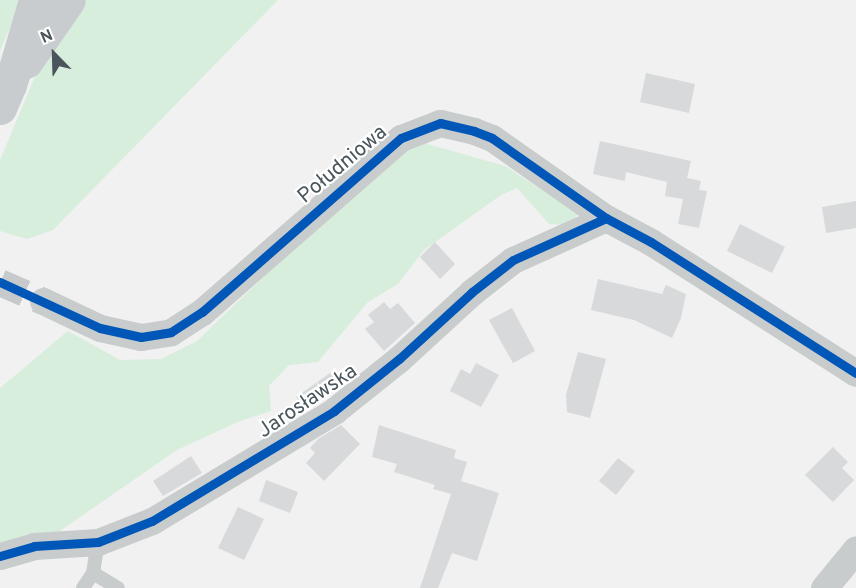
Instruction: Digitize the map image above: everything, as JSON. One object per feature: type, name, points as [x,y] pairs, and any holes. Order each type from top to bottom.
[{"type":"main road","points":[[5,97],[35,0]]},
{"type":"main road","points":[[5,97],[69,0]]},
{"type":"street","name":"Południowa","points":[[43,301],[100,328],[141,337],[171,332],[202,312],[401,138],[440,123],[474,130],[492,138],[606,218],[651,242],[856,373]]},
{"type":"street","name":"Jarosławska","points":[[0,556],[34,546],[98,542],[152,521],[334,411],[399,359],[472,292],[513,260],[606,218]]},
{"type":"street","points":[[824,588],[856,549]]},
{"type":"lane","points":[[82,588],[93,573],[98,542]]},
{"type":"lane","points":[[93,573],[118,588]]},
{"type":"green space","points":[[0,0],[22,0],[0,51]]},
{"type":"green space","points":[[67,0],[278,0],[53,230],[27,239],[0,231],[0,160]]},
{"type":"green space","points":[[417,141],[505,166],[579,214],[566,225],[549,224],[517,188],[501,195],[424,250],[398,284],[368,302],[318,362],[289,365],[269,386],[271,411],[240,421],[177,450],[57,533],[0,548],[0,388],[68,331],[120,360],[161,359],[197,341],[368,176]]},
{"type":"building","points":[[646,73],[695,84],[689,113],[640,102]]},
{"type":"building","points":[[600,141],[691,161],[687,178],[701,181],[699,190],[707,191],[699,228],[678,224],[683,199],[665,196],[667,182],[626,172],[625,181],[593,174]]},
{"type":"building","points":[[856,201],[856,228],[826,233],[822,207]]},
{"type":"building","points":[[740,224],[785,247],[772,273],[727,251]]},
{"type":"building","points":[[435,242],[455,264],[440,279],[420,257]]},
{"type":"building","points":[[598,279],[662,294],[666,285],[686,294],[681,318],[672,338],[634,320],[591,310]]},
{"type":"building","points":[[384,302],[390,309],[398,303],[415,323],[384,351],[365,329],[374,322],[368,315]]},
{"type":"building","points":[[512,308],[535,351],[513,363],[489,320]]},
{"type":"building","points":[[578,352],[606,359],[590,418],[567,412],[566,395]]},
{"type":"building","points":[[476,363],[499,375],[481,407],[450,391],[461,369],[470,374]]},
{"type":"building","points":[[330,373],[340,386],[306,410],[296,397]]},
{"type":"building","points":[[341,425],[360,444],[324,481],[306,463],[315,453],[310,448],[318,439]]},
{"type":"building","points":[[379,425],[456,450],[454,458],[467,462],[461,481],[499,493],[477,561],[452,553],[438,588],[420,588],[451,494],[433,489],[435,485],[394,472],[397,464],[372,457]]},
{"type":"building","points":[[833,447],[848,462],[842,468],[854,480],[833,502],[805,475]]},
{"type":"building","points":[[191,456],[202,473],[163,496],[153,481]]},
{"type":"building","points":[[618,458],[635,471],[616,495],[599,481]]},
{"type":"building","points":[[266,480],[298,492],[290,513],[259,501]]},
{"type":"building","points":[[238,507],[264,519],[244,560],[218,548]]},
{"type":"tunnel","points":[[0,282],[43,301]]},
{"type":"cycle path","points":[[0,282],[100,328],[141,337],[171,332],[202,312],[401,138],[440,123],[492,138],[606,218],[651,242],[856,373]]},
{"type":"cycle path","points":[[0,556],[34,546],[98,542],[152,521],[334,411],[399,359],[472,292],[513,260],[606,218]]}]
